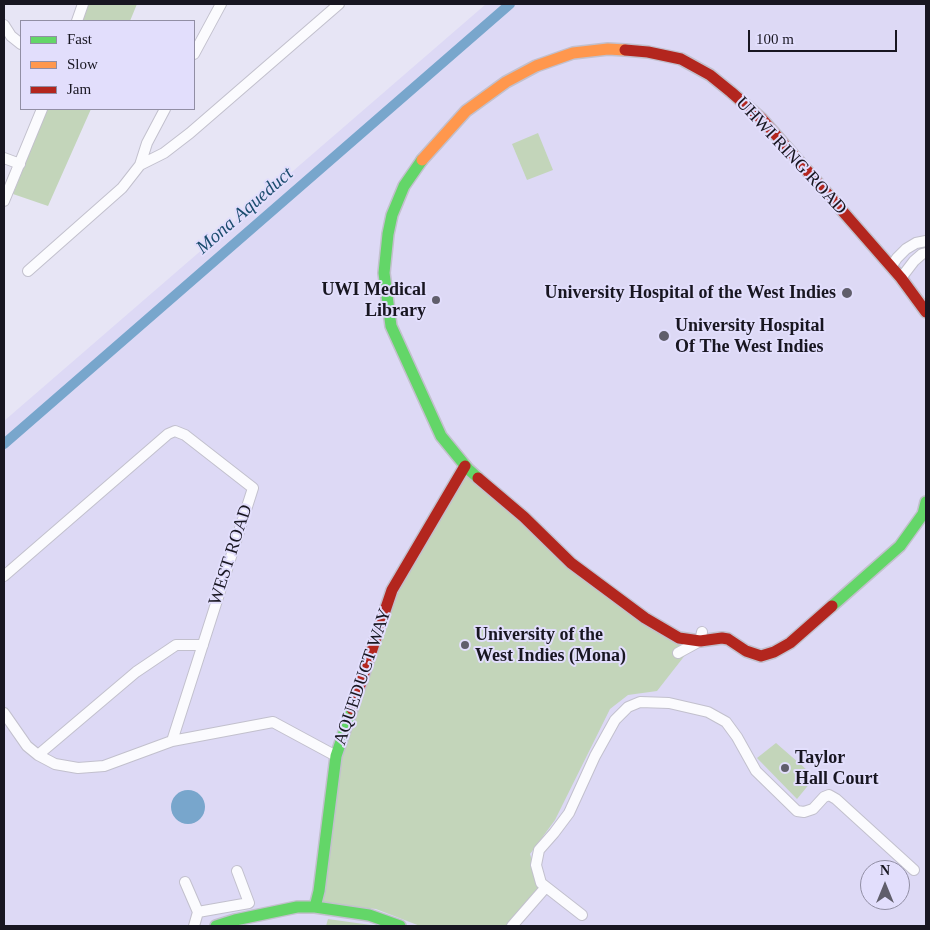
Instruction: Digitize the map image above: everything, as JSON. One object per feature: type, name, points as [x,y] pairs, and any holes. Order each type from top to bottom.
[{"type":"street","points":[[77,20],[83,4]]},
{"type":"street","points":[[195,52],[221,4]]},
{"type":"street","points":[[140,165],[164,153],[190,133],[339,4]]},
{"type":"street","points":[[4,25],[11,36],[20,43]]},
{"type":"street","name":"UHWI RING ROAD","points":[[701,637],[679,638],[667,632],[644,618],[593,580],[571,563],[524,517],[465,466],[440,436],[391,326],[384,273],[392,215],[404,186],[417,165],[466,111],[506,82],[536,66],[573,53],[608,48],[648,52],[681,59],[710,76],[762,119],[900,278],[926,312]]},
{"type":"street","points":[[4,201],[42,110]]},
{"type":"street","points":[[28,272],[122,188],[140,165],[147,143],[164,110]]},
{"type":"street","points":[[4,158],[20,164]]},
{"type":"street","points":[[890,267],[906,250],[916,243],[926,240]]},
{"type":"street","points":[[900,278],[914,261],[926,253]]},
{"type":"street","name":"WEST ROAD","points":[[4,576],[168,434],[175,431],[185,435],[253,488],[172,741]]},
{"type":"street","name":"AQUEDUCT WAY","points":[[315,907],[336,756],[392,590],[465,466]]},
{"type":"street","points":[[678,653],[701,637],[728,639],[746,652],[761,656],[774,652],[790,643],[900,546],[912,532],[923,514],[926,502]]},
{"type":"street","points":[[38,755],[136,672],[176,645],[203,645]]},
{"type":"street","points":[[582,915],[541,883],[536,864],[539,850],[568,813],[595,756],[616,720],[628,707],[640,702],[669,702],[708,712],[726,722],[737,737],[756,772],[797,810],[804,812],[813,809],[824,797],[829,795],[836,799],[914,870]]},
{"type":"street","points":[[4,713],[27,746],[38,755],[56,764],[78,768],[104,766],[172,741],[273,722],[336,756]]},
{"type":"street","points":[[198,912],[249,903],[237,871]]},
{"type":"street","points":[[184,882],[198,912],[194,926]]},
{"type":"street","points":[[512,926],[546,887]]},
{"type":"street","points":[[216,926],[235,920],[297,907],[315,907],[369,915],[400,926]]},
{"type":"shaded area","name":"University of the West Indies (Mona)","points":[[486,4],[926,4],[926,926],[4,926],[4,421]]},
{"type":"green space","points":[[89,4],[137,4],[130,20],[82,20]]},
{"type":"green space","points":[[47,110],[91,110],[48,206],[13,194]]},
{"type":"green space","points":[[538,133],[553,170],[527,180],[512,144]]},
{"type":"green space","points":[[466,471],[510,511],[693,645],[657,691],[628,695],[610,709],[555,820],[530,854],[541,888],[508,926],[420,926],[376,909],[320,903],[343,746],[395,591]]},
{"type":"green space","name":"Taylor Hall Court","points":[[776,743],[815,777],[797,799],[757,758]]},
{"type":"green space","points":[[328,919],[378,926],[326,926]]},
{"type":"water","points":[[188,790],[200,795],[205,807],[200,819],[188,824],[176,819],[171,807],[176,795]]},
{"type":"waterway","name":"Mona Aqueduct","points":[[4,444],[510,4]]},
{"type":"traffic: fast","points":[[422,160],[404,186],[392,215],[388,234],[384,273],[391,326],[441,436],[468,469],[478,478]]},
{"type":"traffic: fast","points":[[832,606],[900,546],[923,514],[926,502]]},
{"type":"traffic: fast","points":[[315,907],[319,891],[336,756],[352,709]]},
{"type":"traffic: fast","points":[[216,926],[235,920],[297,907],[315,907],[369,915],[400,926]]},
{"type":"traffic: slow","points":[[422,160],[466,111],[506,82],[536,66],[573,53],[608,49],[625,50]]},
{"type":"traffic: jam","points":[[625,50],[648,52],[681,59],[710,75],[731,92],[762,119],[901,278],[926,312]]},
{"type":"traffic: jam","points":[[352,709],[392,590],[465,466]]},
{"type":"traffic: jam","points":[[478,478],[524,517],[571,563],[645,618],[679,638],[700,641],[728,639],[746,651],[761,656],[774,652],[790,643],[832,606]]},
{"type":"place","name":"University Hospital of the West Indies","points":[[847,293]]},
{"type":"place","name":"UWI Medical Library","points":[[436,300]]},
{"type":"place","name":"University Hospital Of The West Indies","points":[[664,336]]},
{"type":"place","name":"University of the West Indies (Mona)","points":[[465,645]]},
{"type":"place","name":"Taylor Hall Court","points":[[785,768]]}]
